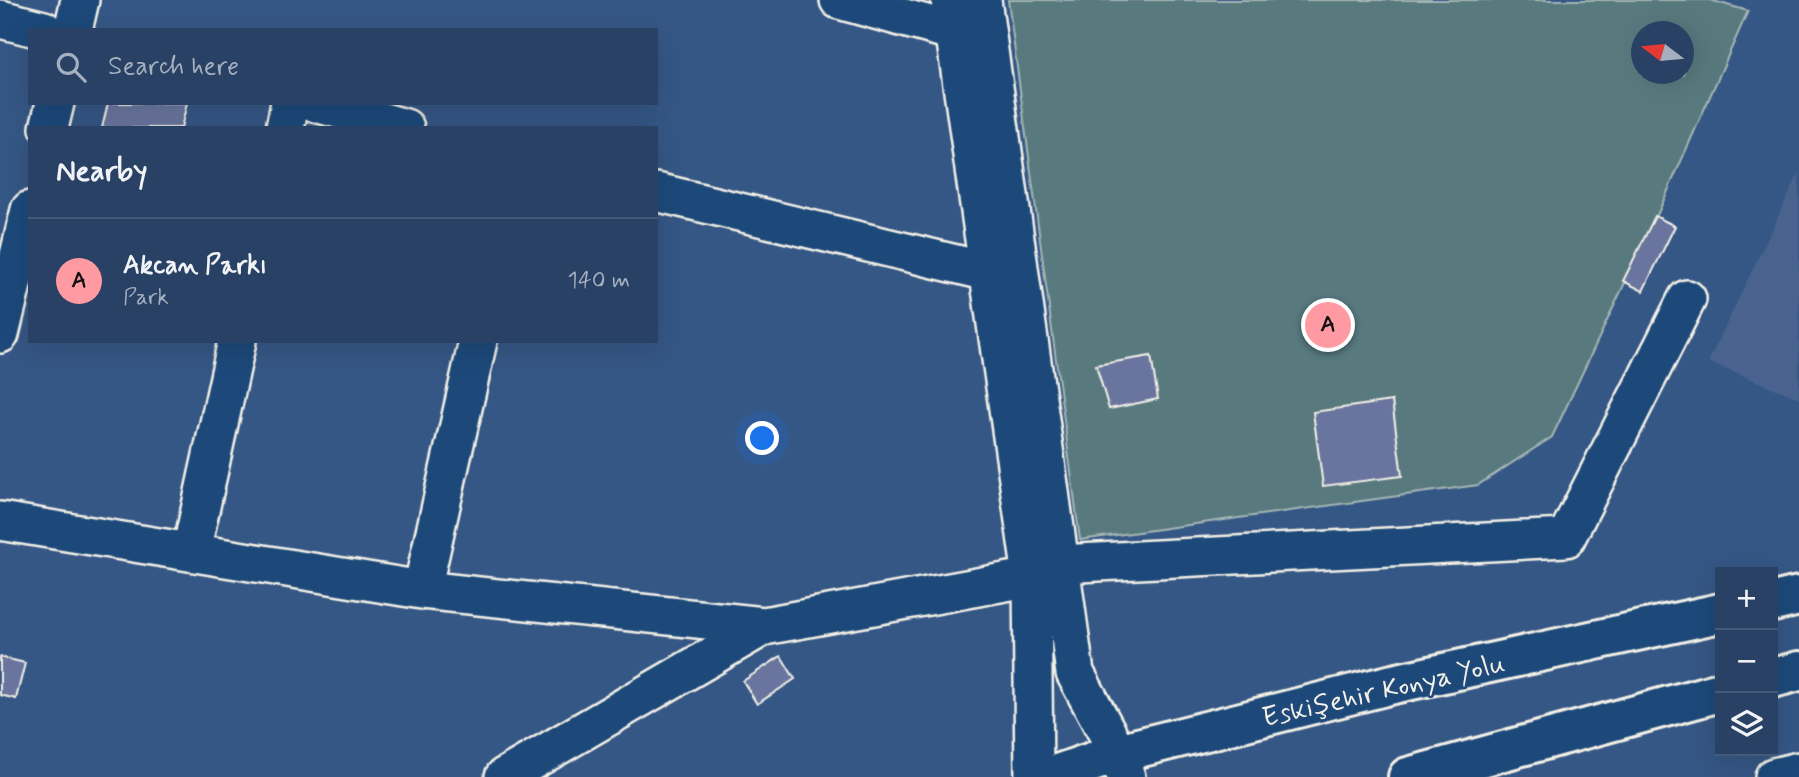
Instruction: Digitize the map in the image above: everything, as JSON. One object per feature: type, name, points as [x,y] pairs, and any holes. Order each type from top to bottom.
[{"type":"highway","points":[[1778,601],[1799,596]]},
{"type":"highway","name":"Eskişehir Konya Yolu","points":[[1049,777],[1122,765],[1393,684],[1715,614]]},
{"type":"highway","points":[[1778,677],[1799,671]]},
{"type":"highway","points":[[1408,777],[1716,693]]},
{"type":"street","points":[[73,28],[80,0]]},
{"type":"street","points":[[839,0],[968,14],[1051,570],[1075,673],[1122,765]]},
{"type":"street","points":[[0,19],[36,28]]},
{"type":"street","points":[[49,126],[55,105]]},
{"type":"street","points":[[285,126],[290,105]]},
{"type":"street","points":[[323,105],[398,126]]},
{"type":"street","points":[[658,192],[1004,269]]},
{"type":"street","points":[[0,334],[7,277],[28,216]]},
{"type":"street","points":[[0,521],[422,590],[764,626],[1051,570],[1566,538],[1687,299]]},
{"type":"street","points":[[191,552],[237,343]]},
{"type":"street","points":[[422,590],[478,343]]},
{"type":"street","points":[[1034,777],[1051,570]]},
{"type":"street","points":[[504,777],[764,626]]},
{"type":"street","points":[[1774,777],[1799,771]]},
{"type":"shaded area","points":[[1799,173],[1799,398],[1708,362]]},
{"type":"green space","points":[[1008,0],[1710,0],[1748,11],[1658,213],[1552,437],[1478,485],[1080,540]]},
{"type":"building","points":[[108,105],[187,105],[181,126],[102,126]]},
{"type":"building","points":[[1655,216],[1675,226],[1643,291],[1623,281]]},
{"type":"building","points":[[1151,356],[1158,399],[1109,409],[1096,365]]},
{"type":"building","points":[[1392,401],[1402,476],[1323,486],[1313,412]]},
{"type":"building","points":[[781,656],[795,679],[757,704],[743,681]]},
{"type":"building","points":[[0,657],[25,663],[16,699],[0,695]]},
{"type":"place","name":"Akcan Parkı","points":[[1328,325]]}]
